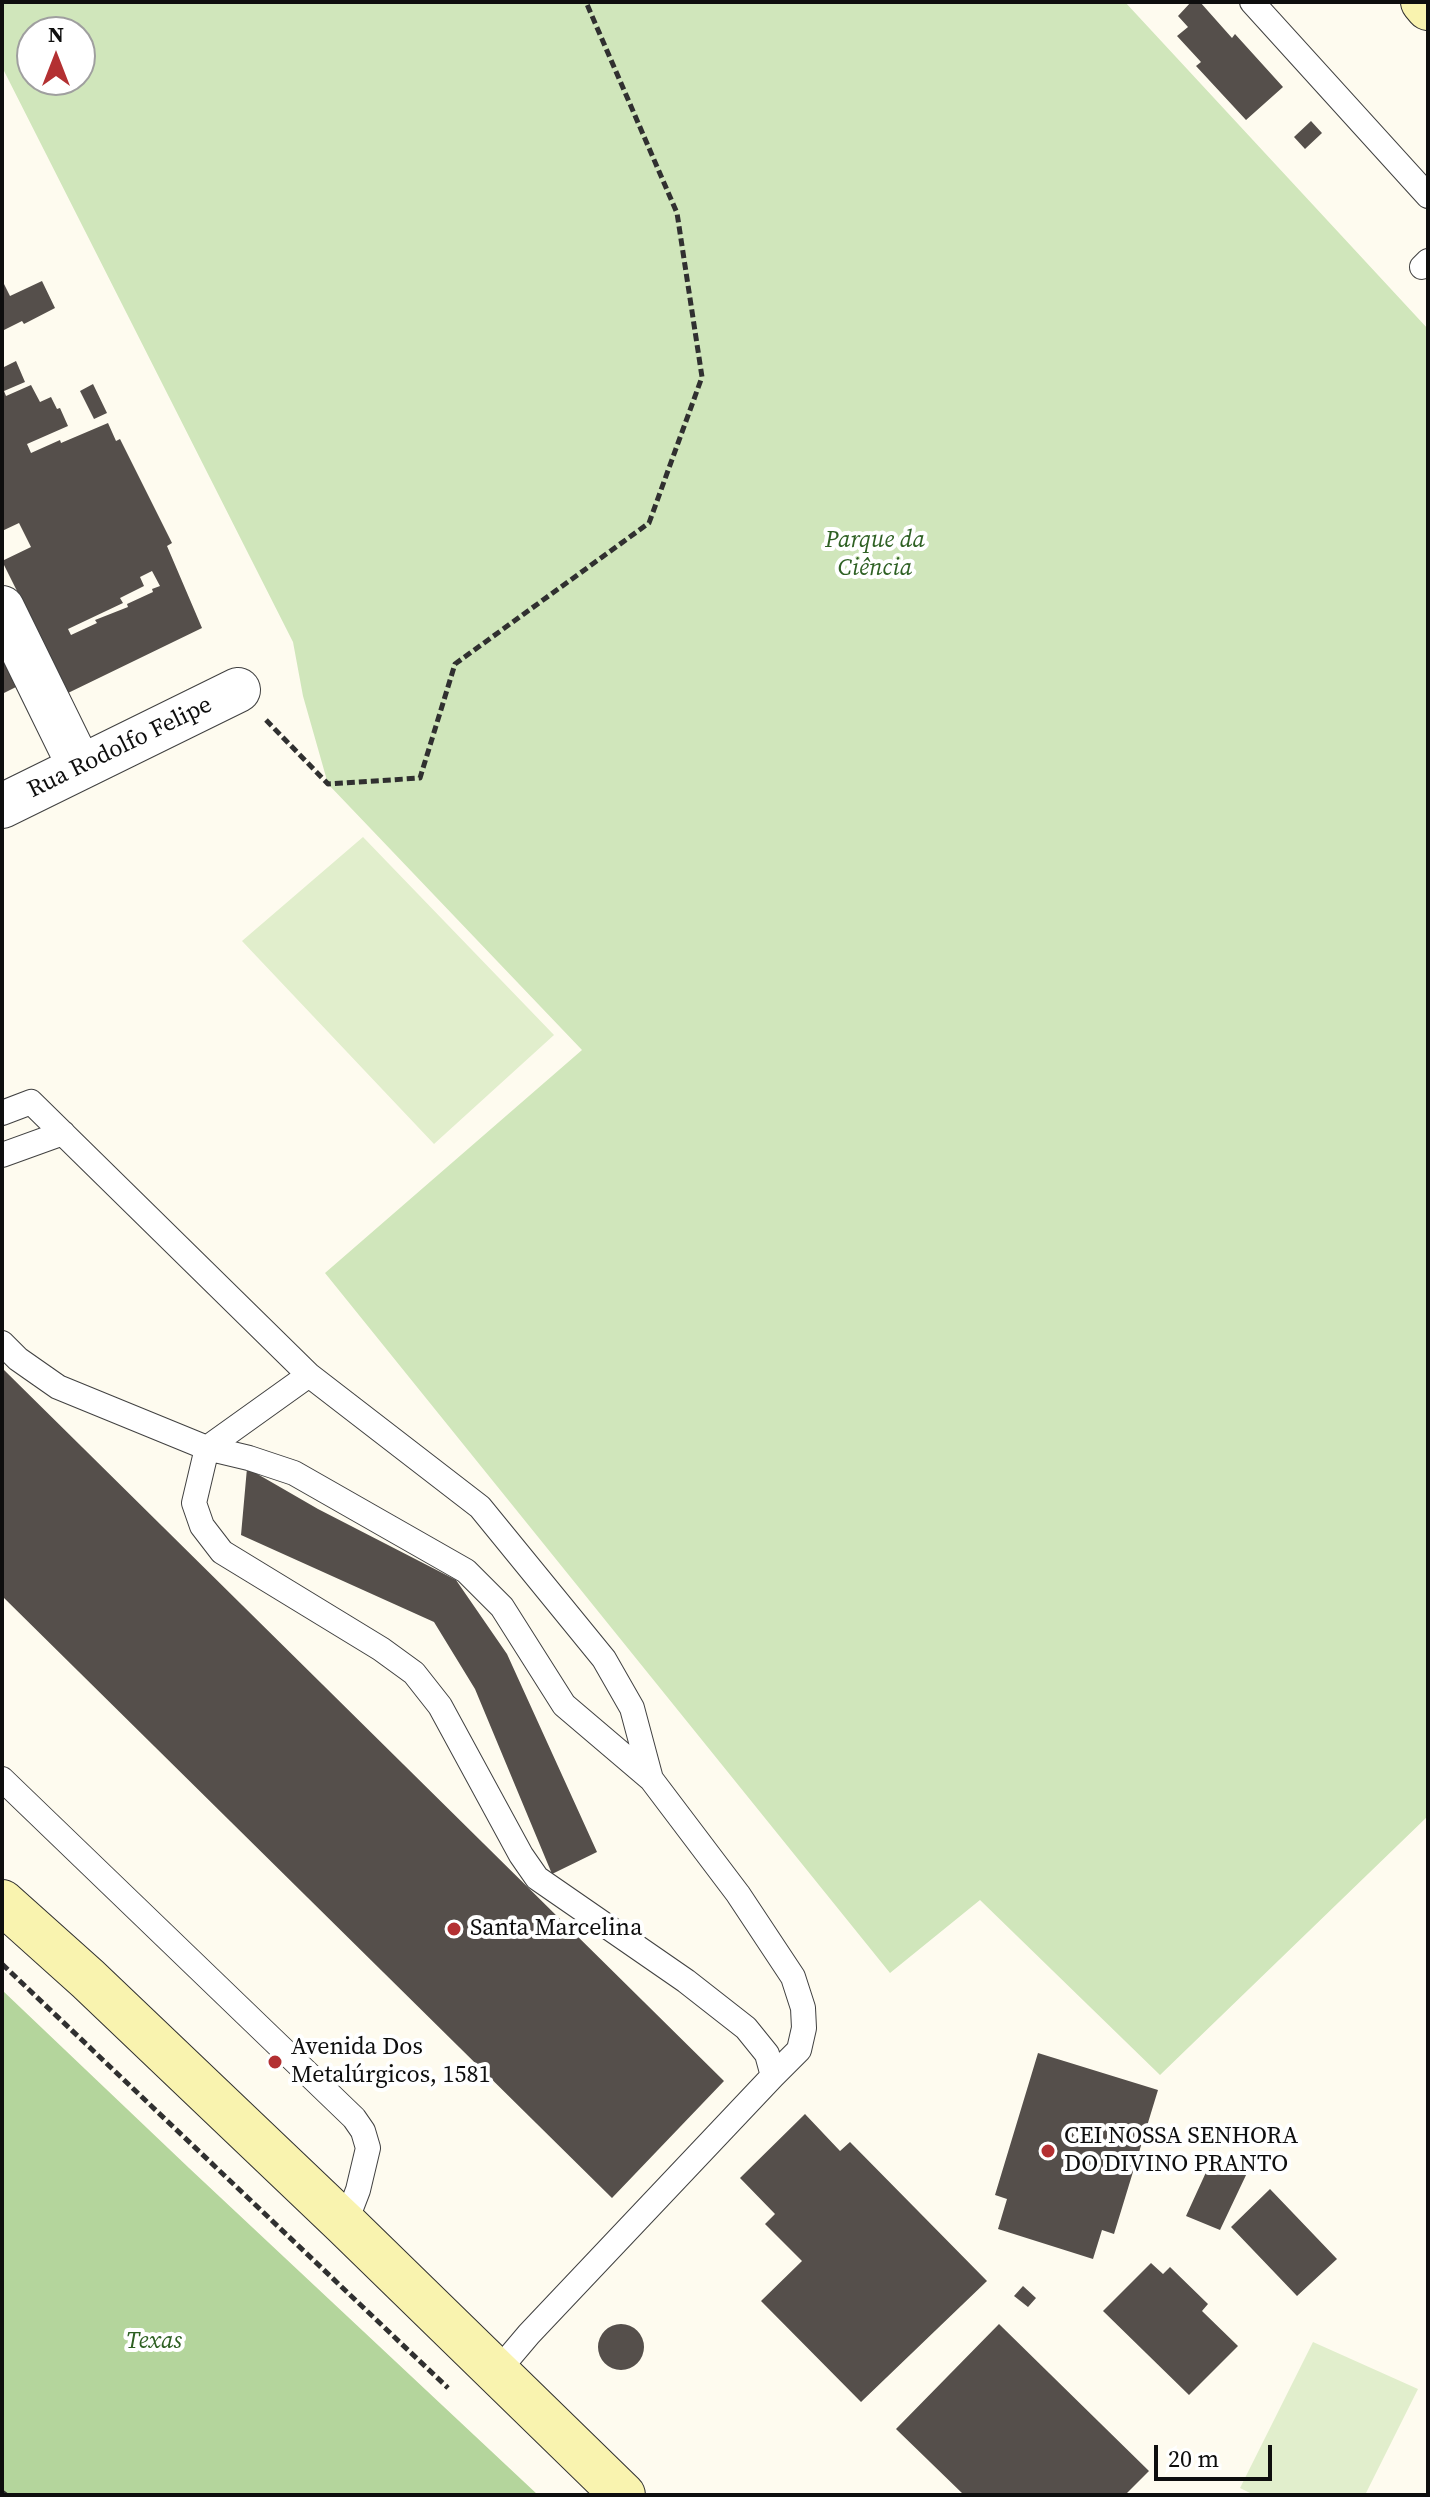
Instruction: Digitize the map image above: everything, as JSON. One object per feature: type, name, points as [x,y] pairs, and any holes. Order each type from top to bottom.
[{"type":"main road","points":[[1423,2],[1428,8]]},
{"type":"main road","points":[[2,1902],[88,1979],[345,2224],[623,2495]]},
{"type":"street","points":[[2,608],[80,767]]},
{"type":"street","name":"Rua Rodolfo Felipe","points":[[2,806],[238,690]]},
{"type":"lane","points":[[1252,2],[1428,196]]},
{"type":"lane","points":[[2,1113],[31,1102],[309,1375],[480,1507],[604,1659],[632,1708],[651,1779]]},
{"type":"lane","points":[[2,1155],[63,1133]]},
{"type":"lane","points":[[2,1343],[18,1359],[58,1387],[207,1448],[294,1473],[466,1571],[502,1607],[564,1705],[651,1779],[738,1894],[793,1977],[803,2008],[804,2028],[799,2050],[529,2334],[496,2373]]},
{"type":"lane","points":[[309,1375],[207,1448],[194,1503],[202,1526],[222,1552],[381,1649],[414,1673],[440,1706],[521,1855],[537,1878],[686,1981],[746,2028],[767,2054],[773,2076]]},
{"type":"lane","points":[[2,1779],[354,2118],[363,2131],[368,2148],[358,2190],[345,2224]]},
{"type":"path","points":[[238,690],[328,784],[420,778],[455,664],[649,523],[702,377],[677,213],[586,2]]},
{"type":"path","points":[[2,1964],[458,2398]]},
{"type":"green space","name":"Parque da Ciência","points":[[2,2],[1125,2],[1428,329],[1428,1816],[1160,2075],[980,1900],[890,1973],[325,1273],[582,1050],[328,784],[303,696],[293,642],[17,96],[96,96],[96,16],[16,16],[16,95],[2,67]]},
{"type":"green space","points":[[363,837],[554,1035],[434,1144],[242,941]]},
{"type":"green space","name":"Texas","points":[[2,1990],[189,2168],[538,2495],[2,2495]]},
{"type":"green space","points":[[1313,2342],[1418,2389],[1365,2495],[1254,2495],[1240,2488]]},
{"type":"building","points":[[1191,2],[1200,2],[1232,38],[1235,34],[1283,87],[1246,120],[1196,66],[1201,62],[1177,36],[1188,27],[1178,16]]},
{"type":"building","points":[[1311,121],[1322,133],[1305,149],[1294,137]]},
{"type":"building","points":[[2,280],[10,296],[42,281],[55,308],[2,331]]},
{"type":"building","points":[[16,361],[25,382],[4,391],[6,396],[31,385],[40,402],[51,397],[68,426],[27,444],[31,453],[108,423],[116,441],[120,439],[172,543],[167,546],[202,628],[68,693],[2,561],[31,547],[19,523],[2,531],[2,368]],"holes":[[[152,571],[160,586],[127,604],[128,607],[95,620],[97,623],[71,635],[68,629],[123,603],[120,598],[144,586],[140,577]]]},
{"type":"building","points":[[93,384],[107,413],[94,419],[80,391]]},
{"type":"building","points":[[2,655],[18,686],[2,694]]},
{"type":"building","name":"Santa Marcelina","points":[[2,1368],[724,2081],[612,2198],[2,1596]]},
{"type":"building","points":[[247,1468],[318,1509],[456,1580],[507,1654],[597,1852],[552,1874],[475,1689],[434,1622],[241,1535]]},
{"type":"building","points":[[1038,2053],[1158,2090],[1114,2234],[1102,2230],[1093,2259],[998,2229],[1007,2199],[995,2195]]},
{"type":"building","points":[[805,2114],[840,2151],[850,2142],[987,2281],[861,2402],[761,2301],[802,2261],[765,2224],[775,2214],[740,2178]]},
{"type":"building","points":[[1213,2157],[1247,2173],[1220,2230],[1186,2216]]},
{"type":"building","points":[[1270,2189],[1337,2259],[1297,2296],[1231,2227]]},
{"type":"building","points":[[1151,2263],[1163,2274],[1170,2267],[1208,2304],[1202,2311],[1238,2346],[1189,2395],[1103,2311]]},
{"type":"building","points":[[1023,2286],[1036,2298],[1028,2307],[1014,2296]]},
{"type":"building","points":[[621,2324],[638,2330],[644,2347],[638,2364],[621,2370],[604,2364],[598,2347],[604,2330]]},
{"type":"building","points":[[999,2324],[1149,2471],[1125,2495],[964,2495],[896,2429]]},
{"type":"place","name":"Santa Marcelina","points":[[454,1929]]},
{"type":"place","name":"Avenida Dos Metalúrgicos, 1581","points":[[275,2062]]},
{"type":"place","name":"CEI NOSSA SENHORA DO DIVINO PRANTO","points":[[1048,2151]]}]
